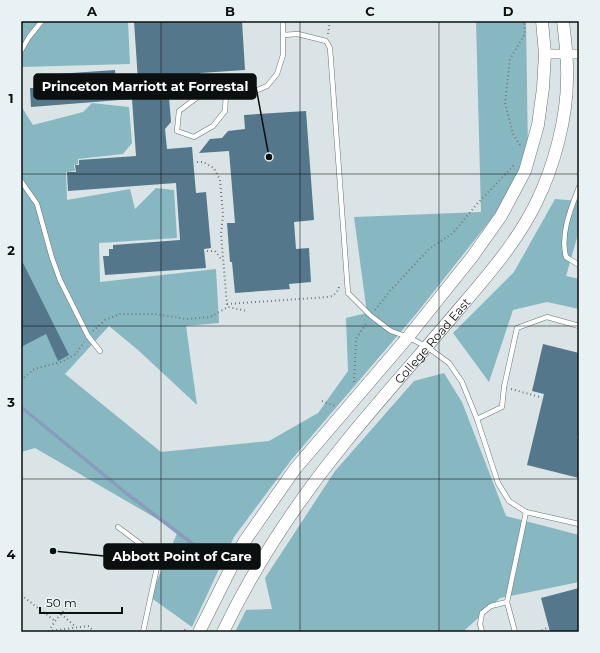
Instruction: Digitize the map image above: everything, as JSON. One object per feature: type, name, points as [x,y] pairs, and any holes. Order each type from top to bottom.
[{"type":"street","name":"College Road East","points":[[198,632],[244,542],[295,469],[408,337],[472,257],[501,216],[525,171],[538,125],[544,88],[545,54],[542,21]]},
{"type":"street","name":"College Road East","points":[[223,632],[234,608],[264,554],[298,504],[344,444],[476,289],[516,239],[537,201],[553,160],[563,119],[573,54],[563,21]]},
{"type":"street","points":[[545,54],[573,54]]},
{"type":"lane","points":[[21,51],[29,37],[42,21]]},
{"type":"lane","points":[[226,94],[226,111],[213,126],[194,136],[178,130],[179,111],[199,96],[226,94],[253,92],[267,86],[277,74],[282,55],[283,21]]},
{"type":"lane","points":[[283,35],[298,34],[319,39],[326,41],[330,48],[348,293],[371,316],[391,331],[408,337],[427,347],[449,363],[462,382],[477,419],[498,483],[509,501],[526,512],[579,524]]},
{"type":"lane","points":[[21,181],[37,204],[52,258],[60,280],[88,336],[100,351]]},
{"type":"lane","points":[[579,187],[568,215],[564,249],[566,257],[579,265]]},
{"type":"lane","points":[[477,419],[502,407],[504,387],[517,328],[547,317],[579,326]]},
{"type":"lane","points":[[515,632],[507,602],[526,512]]},
{"type":"lane","points":[[118,527],[159,558],[143,632]]},
{"type":"lane","points":[[482,632],[480,624],[482,613],[491,606],[507,602]]},
{"type":"path","points":[[329,30],[330,21]]},
{"type":"path","points":[[197,162],[203,162],[214,168],[220,180],[223,215],[221,234],[227,306]]},
{"type":"path","points":[[208,251],[215,251],[223,261]]},
{"type":"path","points":[[21,380],[34,369],[61,362],[76,354],[88,336],[104,320],[120,314],[155,314],[187,319],[210,317],[227,306],[328,297],[338,292],[340,286]]},
{"type":"path","points":[[227,306],[247,311]]},
{"type":"path","points":[[504,387],[540,397]]},
{"type":"path","points":[[322,401],[336,406]]},
{"type":"path","points":[[21,595],[55,621]]},
{"type":"path","points":[[49,632],[55,621],[66,608]]},
{"type":"path","points":[[61,614],[76,627]]},
{"type":"path","points":[[49,632],[89,626],[94,632]]},
{"type":"path","points":[[538,632],[547,628]]},
{"type":"shaded area","points":[[21,21],[128,21],[130,64],[21,67]]},
{"type":"shaded area","points":[[476,21],[526,21],[528,153],[496,213],[416,314],[292,459],[234,537],[192,627],[150,597],[178,531],[35,448],[21,452],[21,106],[33,125],[83,112],[92,103],[129,107],[132,143],[123,154],[78,159],[78,164],[74,165],[75,171],[66,172],[67,200],[130,189],[135,209],[156,188],[174,190],[177,238],[99,243],[100,282],[216,269],[219,323],[186,326],[197,405],[138,350],[109,326],[65,374],[161,452],[269,441],[318,413],[348,371],[346,318],[367,313],[354,217],[481,212]]},
{"type":"shaded area","points":[[555,199],[579,201],[579,231],[566,276],[579,279],[579,309],[547,302],[513,310],[489,382],[453,333],[514,272]]},
{"type":"shaded area","points":[[444,373],[462,402],[506,516],[579,535],[579,582],[500,598],[465,630],[465,632],[235,632],[246,610],[272,609],[265,578],[335,471],[414,381]]},
{"type":"building","points":[[134,21],[242,21],[245,70],[200,73],[200,82],[194,89],[175,91],[169,97],[171,122],[165,129],[167,149],[192,147],[196,193],[206,192],[211,248],[204,249],[206,268],[105,275],[103,256],[109,256],[109,249],[113,249],[113,245],[180,240],[176,183],[68,191],[67,172],[76,172],[75,165],[79,165],[79,160],[136,156],[132,99],[31,107],[30,88],[38,88],[38,81],[42,81],[42,75],[115,70],[116,83],[138,81]]},
{"type":"building","points":[[306,111],[314,220],[294,222],[296,249],[309,248],[311,282],[289,284],[290,289],[235,293],[232,262],[230,262],[227,223],[235,223],[229,151],[199,153],[210,139],[222,138],[228,131],[245,129],[244,115]]},
{"type":"building","points":[[21,259],[69,355],[58,361],[46,334],[21,347]]},
{"type":"building","points":[[543,344],[579,353],[579,431],[577,438],[579,439],[579,478],[527,465],[544,394],[532,391]]},
{"type":"building","points":[[579,588],[579,632],[550,632],[541,598]]},
{"type":"waterway","points":[[21,407],[126,493],[206,554]]},
{"type":"place","name":"Princeton Marriott at Forrestal","points":[[269,157]]},
{"type":"place","name":"Abbott Point of Care","points":[[53,551]]}]
